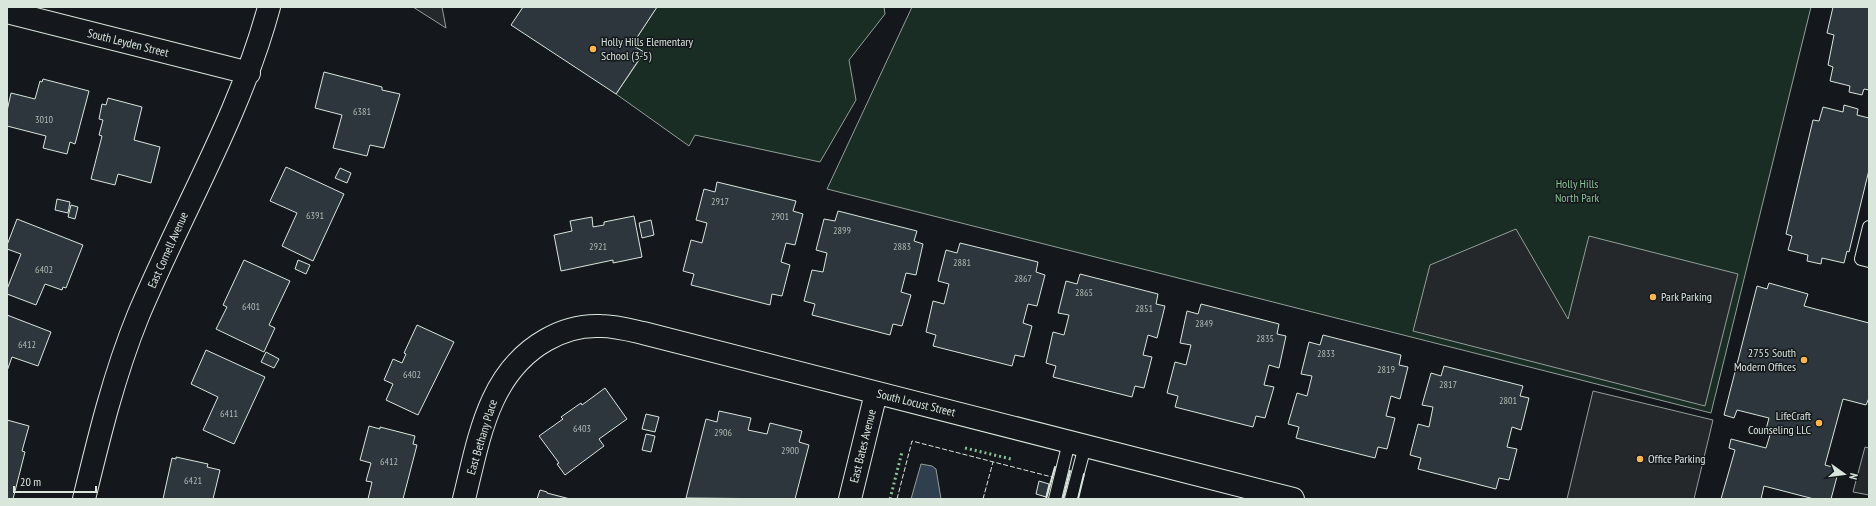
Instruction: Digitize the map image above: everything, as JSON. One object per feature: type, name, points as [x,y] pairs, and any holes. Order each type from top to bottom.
[{"type":"street","name":"East Cornell Avenue","points":[[84,499],[110,394],[138,316],[249,73],[269,7]]},
{"type":"street","name":"South Leyden Street","points":[[7,12],[249,73]]},
{"type":"street","name":"South Locust Street","points":[[540,344],[560,332],[579,327],[601,326],[618,328],[1293,499]]},
{"type":"street","name":"East Bethany Place","points":[[464,499],[489,407],[502,381],[518,360],[540,344]]},
{"type":"street","name":"East Bates Avenue","points":[[850,499],[876,393]]},
{"type":"lane","points":[[1869,227],[1861,259],[1869,261]]},
{"type":"lane","points":[[1055,499],[1077,444]]},
{"type":"lane","points":[[1071,499],[1077,444]]},
{"type":"green space","points":[[657,7],[884,7],[885,14],[849,60],[856,100],[820,162],[695,135],[689,146],[616,94],[644,53],[632,45]]},
{"type":"green space","name":"Holly Hills North Park","points":[[912,7],[1811,7],[1711,413],[827,189]]},
{"type":"shaded area","points":[[413,7],[442,7],[446,28]]},
{"type":"shaded area","name":"Park Parking","points":[[1516,229],[1568,319],[1589,236],[1738,274],[1705,406],[1413,331],[1430,265]]},
{"type":"shaded area","name":"Office Parking","points":[[1593,391],[1713,420],[1694,499],[1567,499]]},
{"type":"shaded area","points":[[1865,447],[1869,448],[1869,495],[1853,492]]},
{"type":"water","points":[[921,464],[932,466],[936,469],[941,499],[911,499]]},
{"type":"building","name":"Holly Hills Elementary School (3-5)","points":[[523,7],[657,7],[632,45],[644,52],[616,94],[511,25]]},
{"type":"building","points":[[1833,7],[1869,7],[1869,90],[1864,89],[1862,95],[1849,92],[1850,86],[1830,81],[1833,67],[1828,65],[1834,35],[1827,33]]},
{"type":"building","points":[[324,72],[382,87],[382,90],[400,94],[384,148],[370,145],[367,156],[333,148],[342,115],[315,108]]},
{"type":"building","points":[[43,79],[89,91],[75,144],[70,142],[67,154],[43,148],[46,136],[7,126],[7,111],[11,93],[35,99],[40,81],[42,82]]},
{"type":"building","points":[[108,98],[142,107],[134,140],[160,147],[151,183],[118,174],[115,185],[91,179],[102,136],[99,135],[103,120],[99,119],[102,104],[106,105]]},
{"type":"building","points":[[1844,105],[1858,109],[1857,115],[1869,118],[1869,170],[1849,252],[1847,251],[1844,263],[1822,258],[1821,264],[1807,261],[1808,255],[1788,250],[1792,236],[1786,234],[1813,120],[1819,121],[1823,107],[1843,112]]},
{"type":"building","points":[[286,167],[344,194],[313,261],[282,246],[297,213],[270,201]]},
{"type":"building","points":[[340,168],[351,173],[347,183],[335,178]]},
{"type":"building","points":[[717,182],[796,201],[793,211],[803,214],[795,245],[786,243],[781,262],[790,265],[782,296],[772,294],[770,305],[691,285],[694,274],[683,271],[691,240],[702,243],[707,223],[696,220],[704,189],[715,192]]},
{"type":"building","points":[[57,199],[70,202],[68,213],[55,210]]},
{"type":"building","points":[[71,205],[78,207],[75,219],[68,217]]},
{"type":"building","points":[[838,211],[917,231],[914,241],[923,244],[916,275],[906,273],[901,292],[911,295],[902,326],[893,324],[890,335],[812,315],[815,304],[804,301],[812,270],[823,272],[827,253],[816,250],[824,219],[835,221]]},
{"type":"building","points":[[634,216],[642,257],[613,263],[613,260],[561,271],[554,235],[572,231],[570,221],[592,217],[593,227],[604,225],[604,222]]},
{"type":"building","points":[[17,219],[83,245],[66,288],[63,287],[62,290],[45,284],[36,305],[7,294],[7,289],[21,254],[7,249],[7,245]]},
{"type":"building","points":[[651,220],[654,235],[642,238],[639,223]]},
{"type":"building","points":[[960,243],[1038,262],[1036,272],[1045,275],[1037,306],[1028,304],[1023,323],[1032,326],[1024,357],[1015,355],[1012,366],[933,346],[936,335],[926,332],[933,301],[944,304],[949,284],[938,281],[946,250],[957,253]]},
{"type":"building","points":[[244,260],[290,281],[269,325],[275,328],[264,352],[216,329],[227,307],[223,305]]},
{"type":"building","points":[[298,260],[310,265],[306,274],[295,269]]},
{"type":"building","points":[[1080,274],[1158,294],[1156,304],[1165,306],[1157,338],[1148,335],[1143,355],[1152,357],[1144,388],[1135,386],[1132,397],[1053,377],[1056,366],[1046,363],[1053,332],[1064,335],[1069,315],[1058,313],[1066,281],[1077,284]]},
{"type":"building","name":"2755 South Modern Offices","points":[[1769,283],[1808,294],[1804,306],[1869,323],[1869,398],[1866,405],[1843,399],[1825,465],[1839,469],[1831,499],[1814,499],[1764,486],[1761,499],[1721,499],[1735,450],[1729,448],[1731,439],[1766,448],[1770,435],[1765,433],[1769,418],[1737,410],[1734,418],[1724,415],[1757,286],[1767,289]]},
{"type":"building","points":[[1201,304],[1279,324],[1277,334],[1286,336],[1279,368],[1269,365],[1264,385],[1274,387],[1265,418],[1256,416],[1253,427],[1175,407],[1178,396],[1167,393],[1175,362],[1186,365],[1191,345],[1180,343],[1187,311],[1198,314]]},
{"type":"building","points":[[7,315],[51,332],[38,366],[12,357],[7,371]]},
{"type":"building","points":[[417,325],[454,342],[418,415],[386,400],[393,384],[384,380],[393,359],[402,363],[406,354],[404,353]]},
{"type":"building","points":[[1323,335],[1401,355],[1399,365],[1408,367],[1400,399],[1391,396],[1386,416],[1395,418],[1387,449],[1378,447],[1375,458],[1296,438],[1299,427],[1288,424],[1297,393],[1307,396],[1312,376],[1301,374],[1309,342],[1320,345]]},
{"type":"building","points":[[206,350],[265,377],[234,444],[203,430],[218,397],[191,384]]},
{"type":"building","points":[[266,352],[279,359],[274,368],[261,362]]},
{"type":"building","points":[[1444,366],[1523,386],[1520,396],[1529,398],[1521,430],[1512,427],[1507,447],[1517,449],[1509,480],[1499,478],[1496,489],[1418,469],[1421,458],[1410,455],[1418,424],[1429,427],[1433,407],[1422,405],[1431,373],[1441,376]]},
{"type":"building","points":[[605,388],[627,419],[599,439],[604,446],[565,475],[557,464],[559,463],[539,436],[563,419],[561,417],[581,403],[582,405]]},
{"type":"building","points":[[719,411],[751,418],[748,430],[767,434],[770,423],[802,431],[799,442],[809,445],[795,499],[686,498],[706,419],[717,422]]},
{"type":"building","points":[[646,414],[659,417],[655,432],[642,429]]},
{"type":"building","points":[[7,420],[29,426],[22,451],[25,452],[13,499],[7,499]]},
{"type":"building","points":[[369,426],[380,429],[380,427],[415,436],[413,444],[417,445],[403,499],[368,499],[372,482],[366,481],[371,463],[360,460]]},
{"type":"building","points":[[646,434],[655,436],[651,452],[642,450]]},
{"type":"building","points":[[176,457],[208,464],[207,467],[220,470],[213,499],[163,499],[172,458],[176,459]]},
{"type":"building","points":[[1039,481],[1049,484],[1046,497],[1036,494]]},
{"type":"building","points":[[540,490],[547,493],[570,499],[537,499]]},
{"type":"hedge","points":[[965,448],[1011,459]]},
{"type":"hedge","points":[[890,499],[902,452]]},
{"type":"fence","points":[[897,499],[912,441],[1052,477]]},
{"type":"fence","points":[[983,499],[993,462]]},
{"type":"wall","points":[[1046,499],[1055,467]]},
{"type":"wall","points":[[1063,499],[1070,471]]},
{"type":"wall","points":[[1078,499],[1084,474]]},
{"type":"place","name":"Holly Hills Elementary School (3-5)","points":[[593,49]]},
{"type":"place","name":"Park Parking","points":[[1653,297]]},
{"type":"place","name":"2755 South Modern Offices","points":[[1804,360]]},
{"type":"place","name":"LifeCraft Counseling LLC","points":[[1819,423]]},
{"type":"place","name":"Office Parking","points":[[1640,459]]}]
